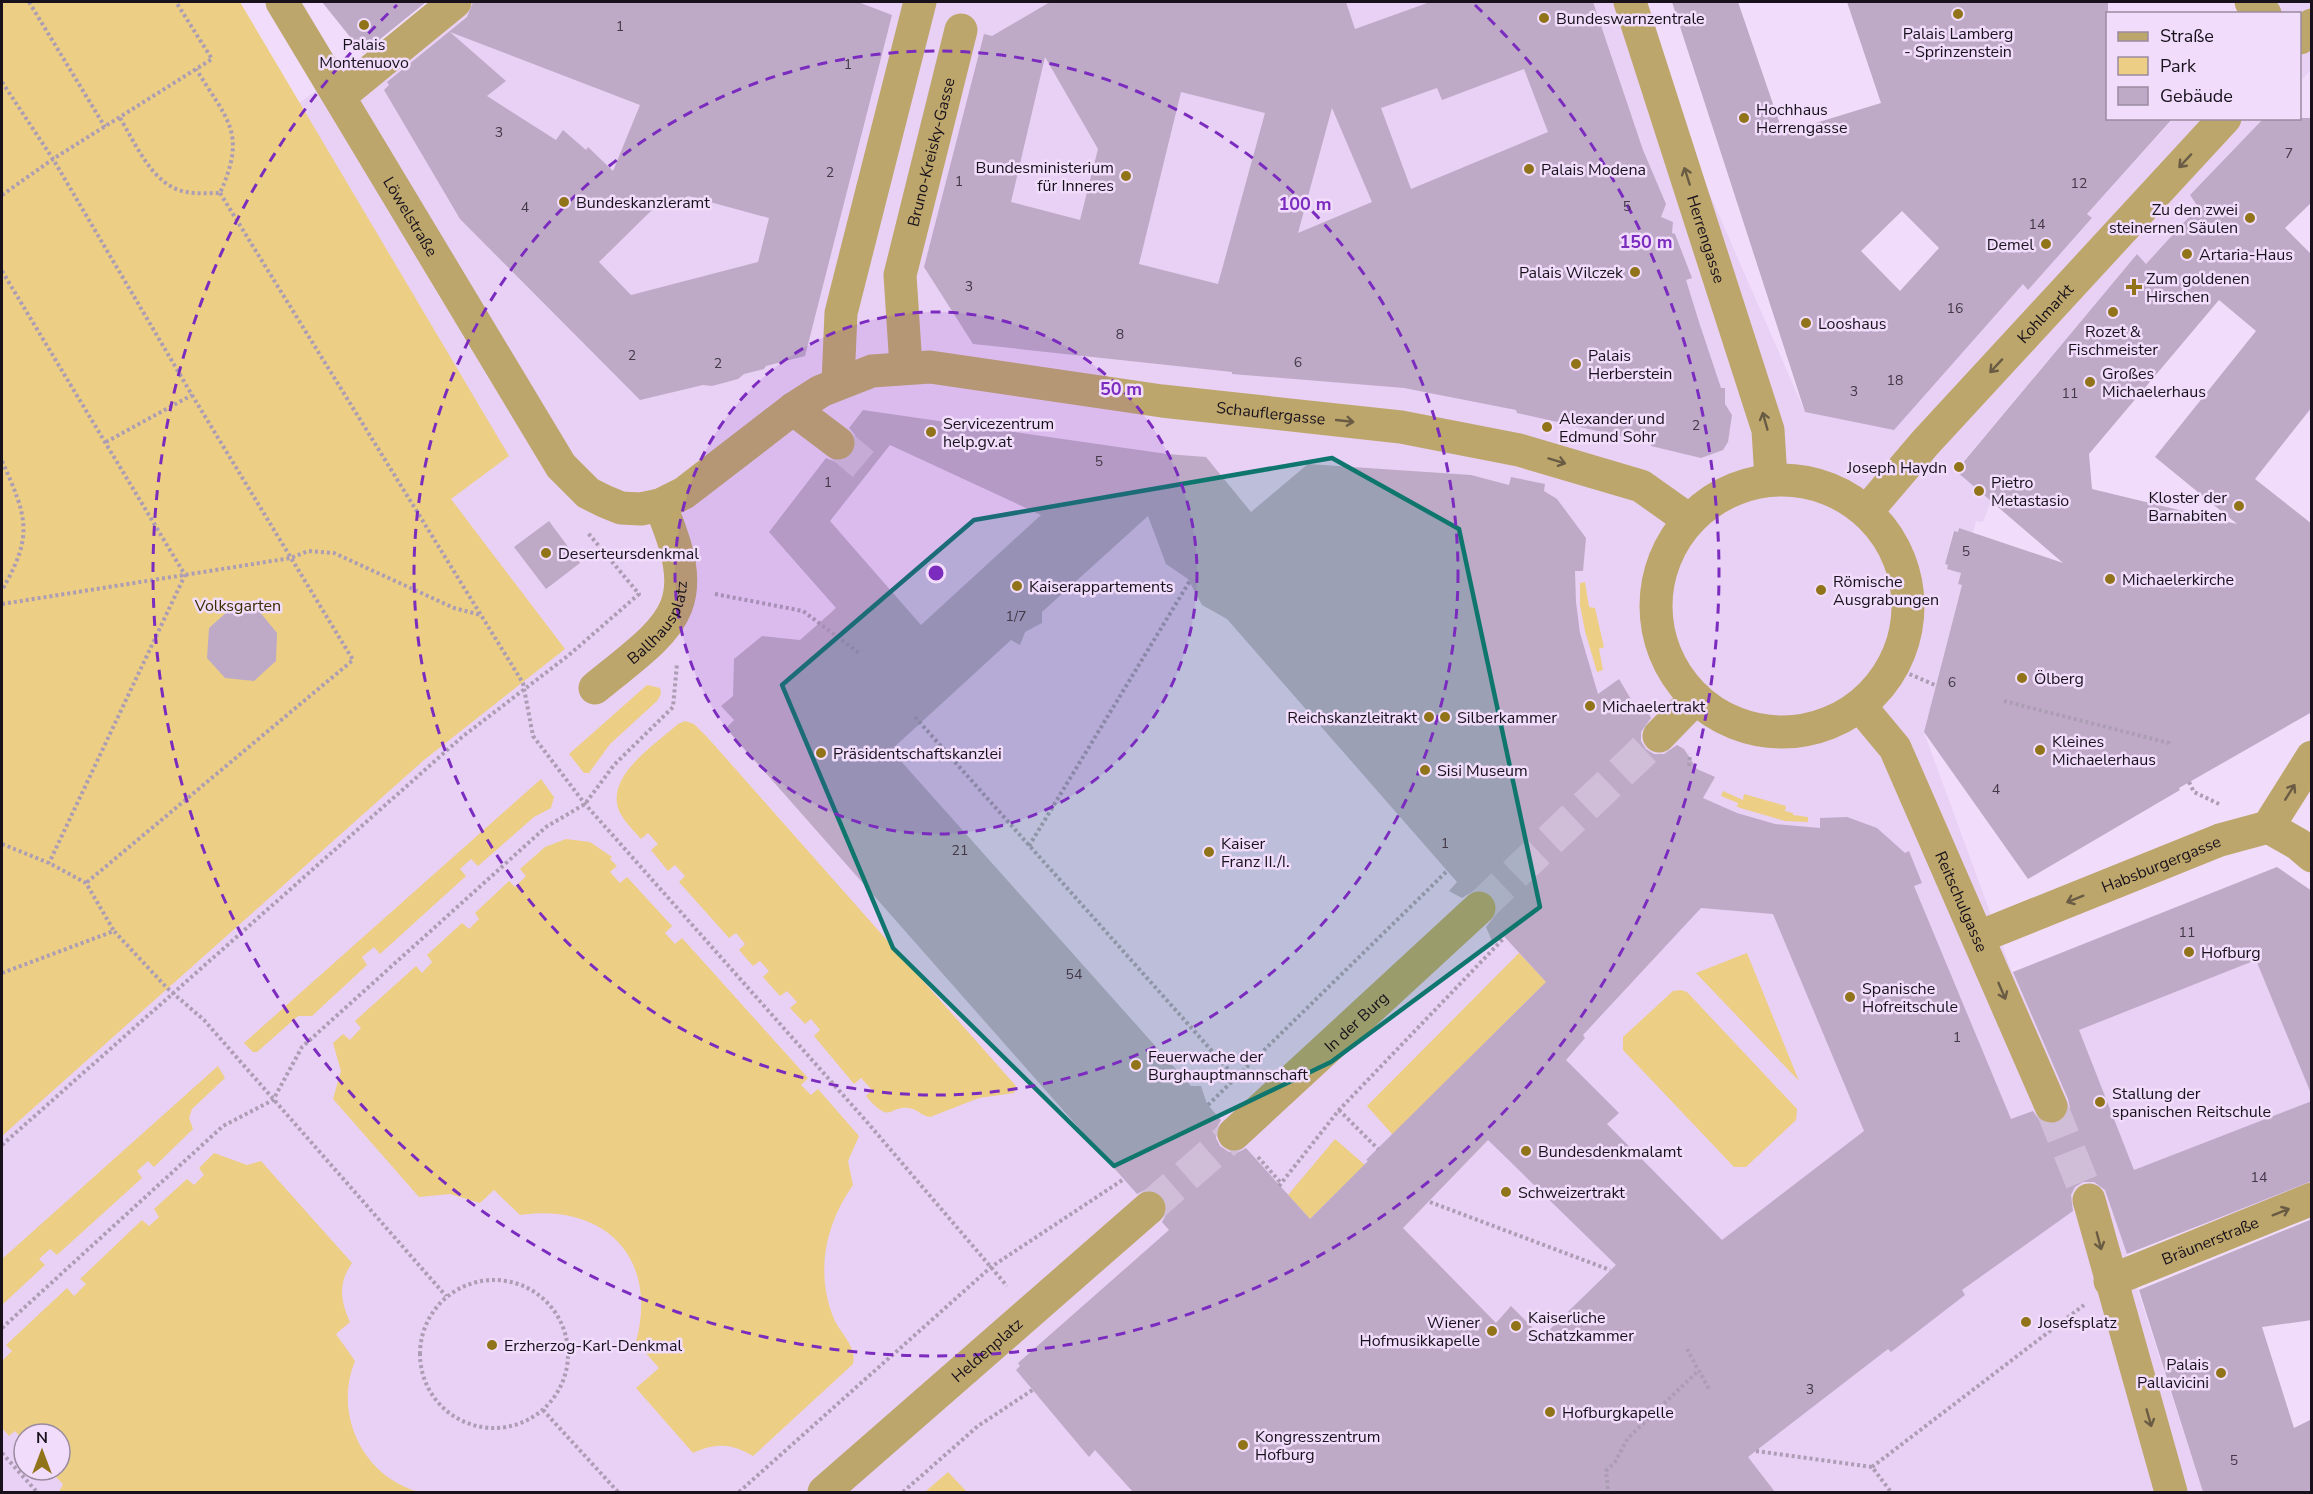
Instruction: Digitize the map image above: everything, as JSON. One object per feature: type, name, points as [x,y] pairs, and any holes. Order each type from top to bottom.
[{"type":"street","name":"Löwelstraße","points":[[282,2],[561,466],[588,493],[604,501]]},
{"type":"street","points":[[339,96],[455,2]]},
{"type":"street","name":"Herrengasse","points":[[1630,2],[1768,430],[1771,479]]},
{"type":"street","points":[[2251,2],[2263,12]]},
{"type":"street","points":[[604,501],[621,508],[640,509],[660,505],[684,493],[793,409],[838,383],[841,313],[918,11]]},
{"type":"street","points":[[2301,37],[2312,25]]},
{"type":"street","name":"Bruno-Kreisky-Gasse","points":[[906,367],[900,275],[961,30]]},
{"type":"street","name":"Kohlmarkt","points":[[1867,511],[1925,443],[2223,120]]},
{"type":"street","points":[[854,261],[900,275]]},
{"type":"street","name":"Schauflergasse","points":[[838,383],[872,372],[906,367],[930,367],[1162,401],[1401,427],[1519,450],[1641,486],[1689,520]]},
{"type":"street","points":[[793,409],[838,443]]},
{"type":"street","points":[[1771,479],[1812,483],[1840,493],[1867,511],[1896,549],[1909,591],[1908,624],[1902,650],[1888,677],[1860,706],[1821,727],[1798,731],[1765,731],[1738,724],[1713,712],[1696,698],[1675,673],[1661,644],[1656,614],[1658,581],[1666,555],[1689,520],[1723,494],[1753,482],[1771,479]]},
{"type":"street","name":"Ballhausplatz","points":[[595,688],[659,637],[674,613],[682,588],[676,542],[660,505]]},
{"type":"street","points":[[1659,736],[1696,698]]},
{"type":"street","name":"Reitschulgasse","points":[[1860,706],[1895,748],[1979,937],[2050,1106]]},
{"type":"street","points":[[2312,757],[2268,827],[2298,844],[2312,856]]},
{"type":"street","name":"Habsburgergasse","points":[[1979,937],[2220,840],[2268,827]]},
{"type":"street","name":"In der Burg","points":[[1234,1134],[1479,908]]},
{"type":"street","name":"Bräunerstraße","points":[[2099,1291],[2312,1199]]},
{"type":"street","points":[[2089,1200],[2099,1291],[2171,1492]]},
{"type":"street","name":"Heldenplatz","points":[[824,1492],[1149,1208]]},
{"type":"path","points":[[29,2],[105,127]]},
{"type":"path","points":[[2,195],[53,159],[212,59],[177,2]]},
{"type":"path","points":[[196,69],[230,123],[234,138],[233,160],[220,193]]},
{"type":"path","points":[[2,82],[53,159],[192,395],[353,660],[86,883]]},
{"type":"path","points":[[120,118],[155,175],[168,185],[186,192],[220,193]]},
{"type":"path","points":[[220,193],[523,683],[533,736],[585,804],[1029,1312]]},
{"type":"path","points":[[2,271],[185,575]]},
{"type":"path","points":[[106,442],[192,395]]},
{"type":"path","points":[[2,461],[22,506],[23,549],[2,590]]},
{"type":"path","points":[[2,1145],[462,736],[524,691],[639,594],[584,528],[604,501]]},
{"type":"path","points":[[2,604],[291,558],[308,551],[334,553],[454,608],[481,615]]},
{"type":"path","points":[[49,863],[185,575]]},
{"type":"path","points":[[1029,846],[1191,579]]},
{"type":"path","points":[[682,588],[803,611],[859,653]]},
{"type":"path","points":[[2,1328],[223,1126],[273,1100],[302,1047],[546,827],[585,804],[614,765],[674,708],[677,660]]},
{"type":"path","points":[[1893,667],[1935,686]]},
{"type":"path","points":[[2004,700],[2169,743],[2171,746]]},
{"type":"path","points":[[915,717],[1236,1078]]},
{"type":"path","points":[[2,844],[49,863],[86,883],[114,931],[172,993],[204,1020],[446,1296]]},
{"type":"path","points":[[1208,1105],[1447,871]]},
{"type":"path","points":[[2,973],[114,931]]},
{"type":"path","points":[[1279,1186],[1339,1110],[1504,938]]},
{"type":"path","points":[[1339,1110],[1378,1149]]},
{"type":"path","points":[[739,1492],[991,1268],[1124,1179]]},
{"type":"path","points":[[1430,1202],[1610,1270]]},
{"type":"path","points":[[494,1279],[519,1284],[542,1296],[559,1316],[568,1340],[568,1366],[560,1390],[543,1410],[523,1423],[492,1428],[476,1427],[454,1418],[436,1403],[424,1382],[418,1359],[421,1335],[427,1321],[446,1296],[469,1283],[494,1279]]},
{"type":"path","points":[[1872,1467],[2099,1291]]},
{"type":"path","points":[[1687,1349],[1710,1390]]},
{"type":"path","points":[[1608,1489],[1606,1471],[1629,1438],[1699,1370]]},
{"type":"path","points":[[903,1492],[978,1426],[1034,1389]]},
{"type":"path","points":[[543,1410],[618,1492]]},
{"type":"path","points":[[1756,1451],[1872,1467],[1891,1492]]},
{"type":"path","points":[[2,1453],[37,1492]]},
{"type":"highlighted area","points":[[1332,458],[1459,529],[1540,907],[1331,1062],[1114,1166],[893,948],[782,685],[974,520]]},
{"type":"shaded area","points":[[2,2],[298,104],[435,2],[1626,2],[1805,412],[1894,429],[2023,284],[2028,289],[2092,219],[2087,214],[2172,120],[2263,120],[2190,195],[2198,207],[2146,264],[2137,254],[1956,470],[1992,499],[1983,522],[1976,521],[1973,533],[1959,528],[1958,532],[1953,531],[1945,564],[1948,565],[1948,569],[1961,573],[1958,584],[1962,585],[1924,732],[2012,972],[2277,867],[2311,891],[2311,1184],[2126,1254],[2203,1492],[2,1492]]},
{"type":"shaded area","points":[[2279,2],[2311,2],[2311,70],[2301,81],[2301,12],[2270,12]]},
{"type":"green space","name":"Volksgarten","points":[[2,2],[240,2],[509,456],[451,499],[565,649],[424,760],[2,1136]]},
{"type":"green space","points":[[1585,582],[1589,607],[1595,608],[1604,647],[1599,649],[1603,670],[1597,672],[1580,605],[1580,583]]},
{"type":"green space","points":[[647,685],[660,688],[661,694],[657,701],[610,744],[589,773],[584,773],[569,754]]},
{"type":"green space","points":[[685,721],[694,724],[708,738],[1016,1086],[1014,1093],[979,1098],[930,1117],[905,1108],[890,1112],[881,1111],[866,1096],[872,1090],[861,1078],[854,1084],[814,1036],[820,1030],[811,1019],[805,1024],[790,1008],[797,1002],[787,991],[780,996],[763,977],[769,971],[760,961],[753,966],[739,950],[745,944],[736,933],[729,938],[679,882],[685,876],[675,865],[668,871],[651,850],[658,844],[648,833],[641,839],[620,813],[617,800],[619,787],[625,775],[645,752],[678,724]]},
{"type":"green space","points":[[541,779],[554,797],[551,808],[534,817],[478,866],[471,859],[460,869],[466,876],[380,954],[374,947],[362,957],[367,965],[312,1016],[298,1016],[257,1052],[253,1052],[244,1043]]},
{"type":"green space","points":[[1723,791],[1743,800],[1744,794],[1786,806],[1785,811],[1793,815],[1808,817],[1808,822],[1785,821],[1737,807],[1738,803],[1721,796]]},
{"type":"green space","points":[[566,839],[590,842],[612,857],[610,859],[617,866],[610,872],[620,883],[627,877],[672,926],[665,933],[675,944],[682,938],[808,1078],[801,1085],[811,1095],[818,1089],[859,1136],[848,1161],[853,1185],[836,1216],[826,1249],[824,1266],[828,1301],[834,1319],[851,1346],[853,1364],[753,1456],[738,1449],[723,1446],[709,1447],[693,1453],[636,1388],[659,1368],[636,1342],[641,1312],[639,1285],[632,1261],[618,1242],[600,1227],[577,1218],[550,1214],[520,1215],[494,1190],[480,1203],[450,1194],[419,1197],[333,1099],[341,1071],[333,1043],[343,1034],[350,1040],[361,1028],[355,1021],[416,966],[422,973],[432,962],[427,955],[462,923],[469,929],[479,919],[475,913],[509,881],[515,887],[526,876],[520,869],[545,847]]},
{"type":"green space","points":[[1519,953],[1552,988],[1539,989],[1393,1135],[1367,1106]]},
{"type":"green space","points":[[1747,953],[1799,1081],[1696,973]]},
{"type":"green space","points":[[1673,991],[1687,992],[1797,1109],[1796,1120],[1746,1167],[1734,1167],[1623,1050],[1623,1037]]},
{"type":"green space","points":[[218,1066],[225,1078],[192,1109],[189,1118],[193,1129],[154,1167],[148,1161],[137,1171],[142,1178],[57,1255],[50,1249],[39,1259],[45,1265],[2,1305],[2,1259]]},
{"type":"green space","points":[[1335,1139],[1365,1165],[1310,1219],[1288,1195]]},
{"type":"green space","points":[[214,1153],[247,1165],[261,1161],[352,1263],[344,1278],[342,1292],[350,1322],[336,1334],[355,1361],[349,1381],[348,1402],[351,1422],[368,1458],[382,1473],[399,1484],[419,1492],[59,1492],[63,1484],[61,1482],[72,1482],[72,1422],[12,1422],[12,1434],[9,1436],[2,1428],[2,1361],[12,1351],[6,1345],[67,1288],[74,1296],[86,1284],[80,1279],[142,1220],[149,1226],[159,1217],[154,1209],[187,1179],[194,1185],[204,1175],[199,1168]]},
{"type":"green space","points":[[948,1472],[967,1492],[925,1492]]},
{"type":"building","name":"Palais Montenuovo","points":[[322,2],[426,2],[363,53]]},
{"type":"building","name":"Bundeskanzleramt","points":[[473,2],[858,2],[892,15],[805,356],[766,366],[764,369],[744,374],[738,379],[712,386],[703,385],[640,400],[460,219],[384,90],[389,85],[387,82],[467,17]],"holes":[[[450,32],[640,105],[613,171],[588,147],[586,150],[563,130],[556,140],[487,96],[506,81]],[[688,196],[769,218],[758,262],[631,295],[599,262],[656,206],[674,204]]]},
{"type":"building","points":[[1050,2],[1346,2],[1355,29],[1430,2],[1593,2],[1643,150],[1666,204],[1661,217],[1673,222],[1672,233],[1675,234],[1692,278],[1686,280],[1721,388],[1725,388],[1725,404],[1732,415],[1728,442],[1723,450],[1701,458],[1651,446],[1651,443],[1517,413],[1516,410],[1404,388],[1232,374],[1232,372],[973,344],[924,267],[984,34],[992,36]],"holes":[[[1045,57],[1098,149],[1080,220],[1011,202]],[[1524,69],[1548,132],[1411,189],[1381,108],[1437,88],[1442,100]],[[1181,92],[1265,113],[1218,284],[1139,264]],[[1332,108],[1372,202],[1298,233]]]},
{"type":"building","points":[[1672,2],[1738,2],[1783,133],[1881,103],[1847,2],[2108,2],[2108,12],[2106,12],[2106,120],[2171,120],[2087,214],[2092,218],[2028,290],[2023,284],[1894,430],[1805,412]],"holes":[[[1902,211],[1939,248],[1900,291],[1861,251]]]},
{"type":"building","points":[[2312,118],[2312,202],[2285,228],[2312,255],[2312,407],[2255,479],[2312,524],[2312,712],[2179,788],[2180,790],[2028,879],[1924,732],[1962,585],[1958,584],[1961,573],[1947,569],[1948,565],[1945,564],[1954,531],[1958,532],[1959,528],[2063,563],[1956,471],[2137,254],[2146,264],[2198,207],[2190,195],[2262,120]],"holes":[[[2219,300],[2256,331],[2155,457],[2237,524],[2092,489],[2089,454]]]},
{"type":"building","name":"Hofburg","points":[[863,410],[1167,454],[1206,457],[1251,512],[1308,464],[1471,475],[1509,485],[1511,477],[1545,484],[1544,491],[1557,499],[1586,538],[1583,571],[1575,571],[1576,602],[1580,633],[1598,694],[1619,679],[1632,701],[1647,710],[1651,718],[1641,732],[1641,741],[1646,749],[1654,754],[1664,754],[1677,745],[1684,749],[1697,769],[1715,777],[1703,798],[1737,813],[1775,824],[1820,828],[1820,818],[1847,817],[1877,828],[1905,853],[1909,851],[1922,883],[1914,886],[2011,1119],[2033,1111],[2040,1121],[2049,1125],[2058,1123],[2066,1117],[2070,1108],[2013,972],[2277,867],[2312,891],[2312,1096],[2256,960],[2079,1030],[2134,1170],[2312,1101],[2312,1181],[2127,1254],[2105,1190],[2094,1182],[2083,1182],[2075,1187],[2071,1195],[2073,1211],[1962,1290],[1965,1295],[1891,1352],[1888,1349],[1748,1457],[1775,1492],[1133,1492],[1095,1450],[1089,1457],[1016,1370],[1020,1366],[1018,1363],[1169,1230],[1162,1222],[1167,1213],[1167,1205],[1163,1196],[1154,1190],[1145,1190],[1137,1194],[726,728],[734,720],[721,706],[733,696],[734,659],[762,636],[800,640],[836,608],[769,532],[826,458],[836,462],[846,460],[853,455],[857,445],[855,435],[849,428]],"holes":[[[890,445],[1041,515],[921,625],[830,521]],[[1148,516],[1166,564],[1188,579],[1202,605],[1227,619],[1457,882],[1449,891],[1462,898],[1475,890],[1485,890],[1493,896],[1497,903],[1497,913],[1486,927],[1492,941],[1502,934],[1546,982],[1366,1160],[1368,1161],[1310,1219],[1246,1148],[1239,1152],[1229,1152],[1220,1146],[1216,1138],[1216,1129],[1221,1120],[1207,1104],[1201,1086],[1191,1086],[891,750],[1011,640],[1020,645],[1025,632],[1042,623],[1042,612]],[[1701,908],[1773,914],[1864,1131],[1722,1240],[1607,1124],[1619,1113],[1566,1060],[1585,1038],[1583,1035]],[[1488,1140],[1616,1265],[1542,1337],[1511,1306],[1496,1323],[1403,1228]]]},
{"type":"building","points":[[549,521],[580,563],[546,589],[514,547]]},
{"type":"building","points":[[229,610],[259,611],[277,633],[276,661],[254,681],[225,678],[207,658],[209,628]]},
{"type":"building","name":"Palais Pallavicini","points":[[2312,1219],[2312,1320],[2262,1327],[2294,1428],[2312,1419],[2312,1492],[2203,1492],[2139,1290]]},
{"type":"tunnel","points":[[838,443],[870,470]]},
{"type":"tunnel","points":[[1479,908],[1659,736]]},
{"type":"tunnel","points":[[2051,1106],[2089,1200]]},
{"type":"tunnel","points":[[1149,1208],[1234,1134]]},
{"type":"place","name":"Palais Lamberg - Sprinzenstein","points":[[1958,14]]},
{"type":"place","name":"Bundeswarnzentrale","points":[[1544,18]]},
{"type":"place","name":"Palais Montenuovo","points":[[364,25]]},
{"type":"place","name":"Hochhaus Herrengasse","points":[[1744,118]]},
{"type":"place","name":"Palais Modena","points":[[1529,169]]},
{"type":"place","name":"Bundesministerium für Inneres","points":[[1126,176]]},
{"type":"place","name":"Bundeskanzleramt","points":[[564,202]]},
{"type":"place","name":"Zu den zwei steinernen Säulen","points":[[2250,218]]},
{"type":"place","name":"Demel","points":[[2046,244]]},
{"type":"place","name":"Artaria-Haus","points":[[2187,254]]},
{"type":"place","name":"Palais Wilczek","points":[[1635,272]]},
{"type":"place","name":"Zum goldenen Hirschen","points":[[2134,287]]},
{"type":"place","name":"Rozet & Fischmeister","points":[[2113,312]]},
{"type":"place","name":"Looshaus","points":[[1806,323]]},
{"type":"place","name":"Palais Herberstein","points":[[1576,364]]},
{"type":"place","name":"Großes Michaelerhaus","points":[[2090,382]]},
{"type":"place","name":"Alexander und Edmund Sohr","points":[[1547,427]]},
{"type":"place","name":"Servicezentrum help.gv.at","points":[[931,432]]},
{"type":"place","name":"Joseph Haydn","points":[[1959,467]]},
{"type":"place","name":"Pietro Metastasio","points":[[1979,491]]},
{"type":"place","name":"Kloster der Barnabiten","points":[[2239,506]]},
{"type":"place","name":"Deserteursdenkmal","points":[[546,553]]},
{"type":"place","name":"Michaelerkirche","points":[[2110,579]]},
{"type":"place","name":"Kaiserappartements","points":[[1017,586]]},
{"type":"place","name":"Römische Ausgrabungen","points":[[1821,590]]},
{"type":"place","name":"Ölberg","points":[[2022,678]]},
{"type":"place","name":"Michaelertrakt","points":[[1590,706]]},
{"type":"place","name":"Reichskanzleitrakt","points":[[1429,717]]},
{"type":"place","name":"Silberkammer","points":[[1445,717]]},
{"type":"place","name":"Kleines Michaelerhaus","points":[[2040,750]]},
{"type":"place","name":"Präsidentschaftskanzlei","points":[[821,753]]},
{"type":"place","name":"Sisi Museum","points":[[1425,770]]},
{"type":"place","name":"Kaiser Franz II./I.","points":[[1209,852]]},
{"type":"place","name":"Hofburg","points":[[2189,952]]},
{"type":"place","name":"Spanische Hofreitschule","points":[[1850,997]]},
{"type":"place","name":"Feuerwache der Burghauptmannschaft","points":[[1136,1065]]},
{"type":"place","name":"Stallung der spanischen Reitschule","points":[[2100,1102]]},
{"type":"place","name":"Bundesdenkmalamt","points":[[1526,1151]]},
{"type":"place","name":"Schweizertrakt","points":[[1506,1192]]},
{"type":"place","name":"Josefsplatz","points":[[2026,1322]]},
{"type":"place","name":"Kaiserliche Schatzkammer","points":[[1516,1326]]},
{"type":"place","name":"Wiener Hofmusikkapelle","points":[[1492,1331]]},
{"type":"place","name":"Erzherzog-Karl-Denkmal","points":[[492,1345]]},
{"type":"place","name":"Palais Pallavicini","points":[[2221,1373]]},
{"type":"place","name":"Hofburgkapelle","points":[[1550,1412]]},
{"type":"place","name":"Kongresszentrum Hofburg","points":[[1243,1445]]}]
